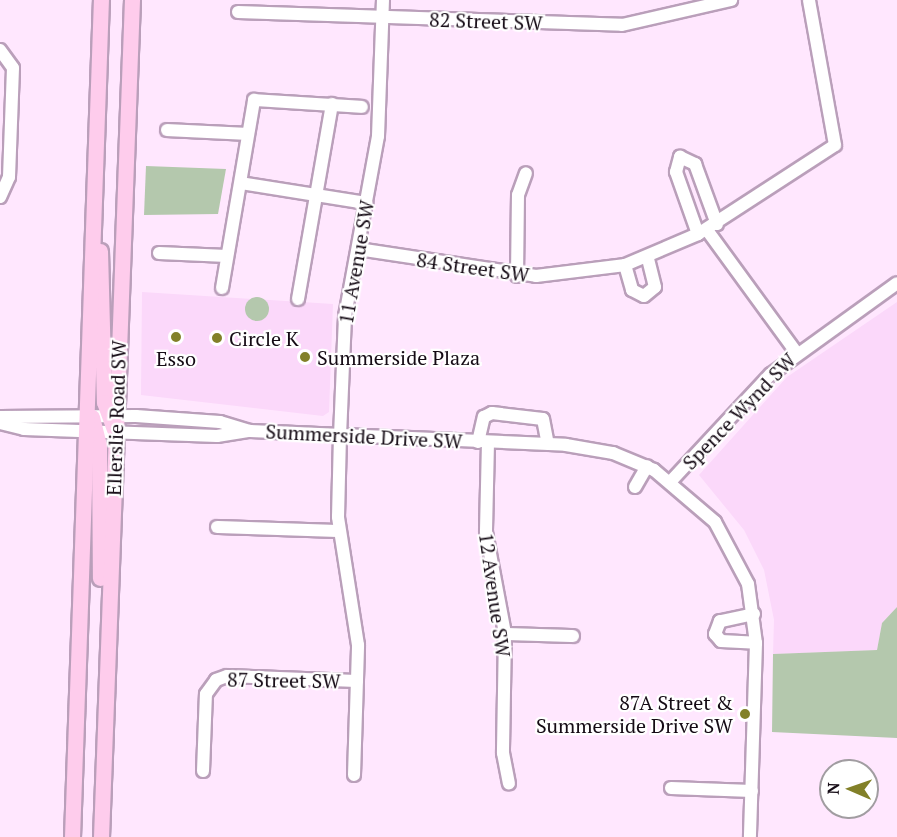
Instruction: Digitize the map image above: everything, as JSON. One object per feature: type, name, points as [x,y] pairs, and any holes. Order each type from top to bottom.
[{"type":"main road","name":"Ellerslie Road SW","points":[[88,414],[101,0]]},
{"type":"main road","name":"Ellerslie Road SW","points":[[112,415],[132,0]]},
{"type":"main road","points":[[94,204],[104,277],[112,415],[116,433]]},
{"type":"main road","points":[[88,414],[93,432],[107,646]]},
{"type":"main road","name":"Ellerslie Road SW","points":[[72,837],[93,432]]},
{"type":"main road","name":"Ellerslie Road SW","points":[[101,837],[116,433]]},
{"type":"street","name":"11 Avenue SW","points":[[354,775],[357,634],[339,531],[340,436],[344,331],[378,136],[383,0]]},
{"type":"street","name":"82 Street SW","points":[[238,12],[622,25],[731,0]]},
{"type":"street","name":"84 Street SW","points":[[358,249],[517,276],[625,265],[648,258],[707,229],[835,146],[809,0]]},
{"type":"street","points":[[2,195],[9,177],[13,68],[4,52]]},
{"type":"street","points":[[222,288],[254,99],[362,107]]},
{"type":"street","points":[[298,299],[332,104]]},
{"type":"street","points":[[166,130],[248,134]]},
{"type":"street","points":[[707,229],[695,164],[680,157],[676,172],[707,229],[796,352]]},
{"type":"street","points":[[517,276],[518,195],[526,173]]},
{"type":"street","points":[[241,183],[366,204]]},
{"type":"street","points":[[159,254],[227,256]]},
{"type":"street","points":[[625,265],[632,290],[644,296],[655,287],[648,258]]},
{"type":"street","name":"Spence Wynd SW","points":[[672,480],[796,352],[897,283]]},
{"type":"street","name":"Summerside Drive SW","points":[[483,442],[484,417],[492,413],[543,419],[548,444]]},
{"type":"street","name":"Summerside Drive SW","points":[[0,417],[112,415],[220,422],[250,431]]},
{"type":"street","name":"Summerside Drive SW","points":[[0,423],[116,433],[217,436],[250,431],[548,444],[599,449],[647,466],[672,480],[715,522],[733,549],[754,614],[756,643],[750,837]]},
{"type":"street","name":"12 Avenue SW","points":[[483,442],[486,532],[505,633],[503,753],[509,783]]},
{"type":"street","points":[[635,487],[647,466]]},
{"type":"street","points":[[217,527],[339,531]]},
{"type":"street","points":[[754,614],[720,621],[716,634],[721,641],[756,643]]},
{"type":"street","points":[[505,633],[573,636]]},
{"type":"street","name":"87 Street SW","points":[[203,771],[205,700],[211,683],[227,676],[357,681]]},
{"type":"street","points":[[671,788],[752,791]]},
{"type":"shaded area","points":[[142,292],[333,304],[329,412],[323,416],[141,395]]},
{"type":"shaded area","points":[[897,302],[897,607],[882,623],[877,650],[773,654],[774,620],[764,570],[744,530],[699,475],[787,377]]},
{"type":"green space","points":[[146,166],[226,169],[218,214],[144,215]]},
{"type":"green space","points":[[257,297],[262,298],[268,304],[268,314],[262,320],[257,321],[252,320],[246,314],[245,309],[246,304],[252,298]]},
{"type":"green space","points":[[897,607],[897,738],[772,732],[773,654],[877,650],[882,623]]},
{"type":"place","name":"Esso","points":[[176,337]]},
{"type":"place","name":"Circle K","points":[[217,338]]},
{"type":"place","name":"Summerside Plaza","points":[[305,357]]},
{"type":"place","name":"87A Street & Summerside Drive SW","points":[[745,714]]}]
